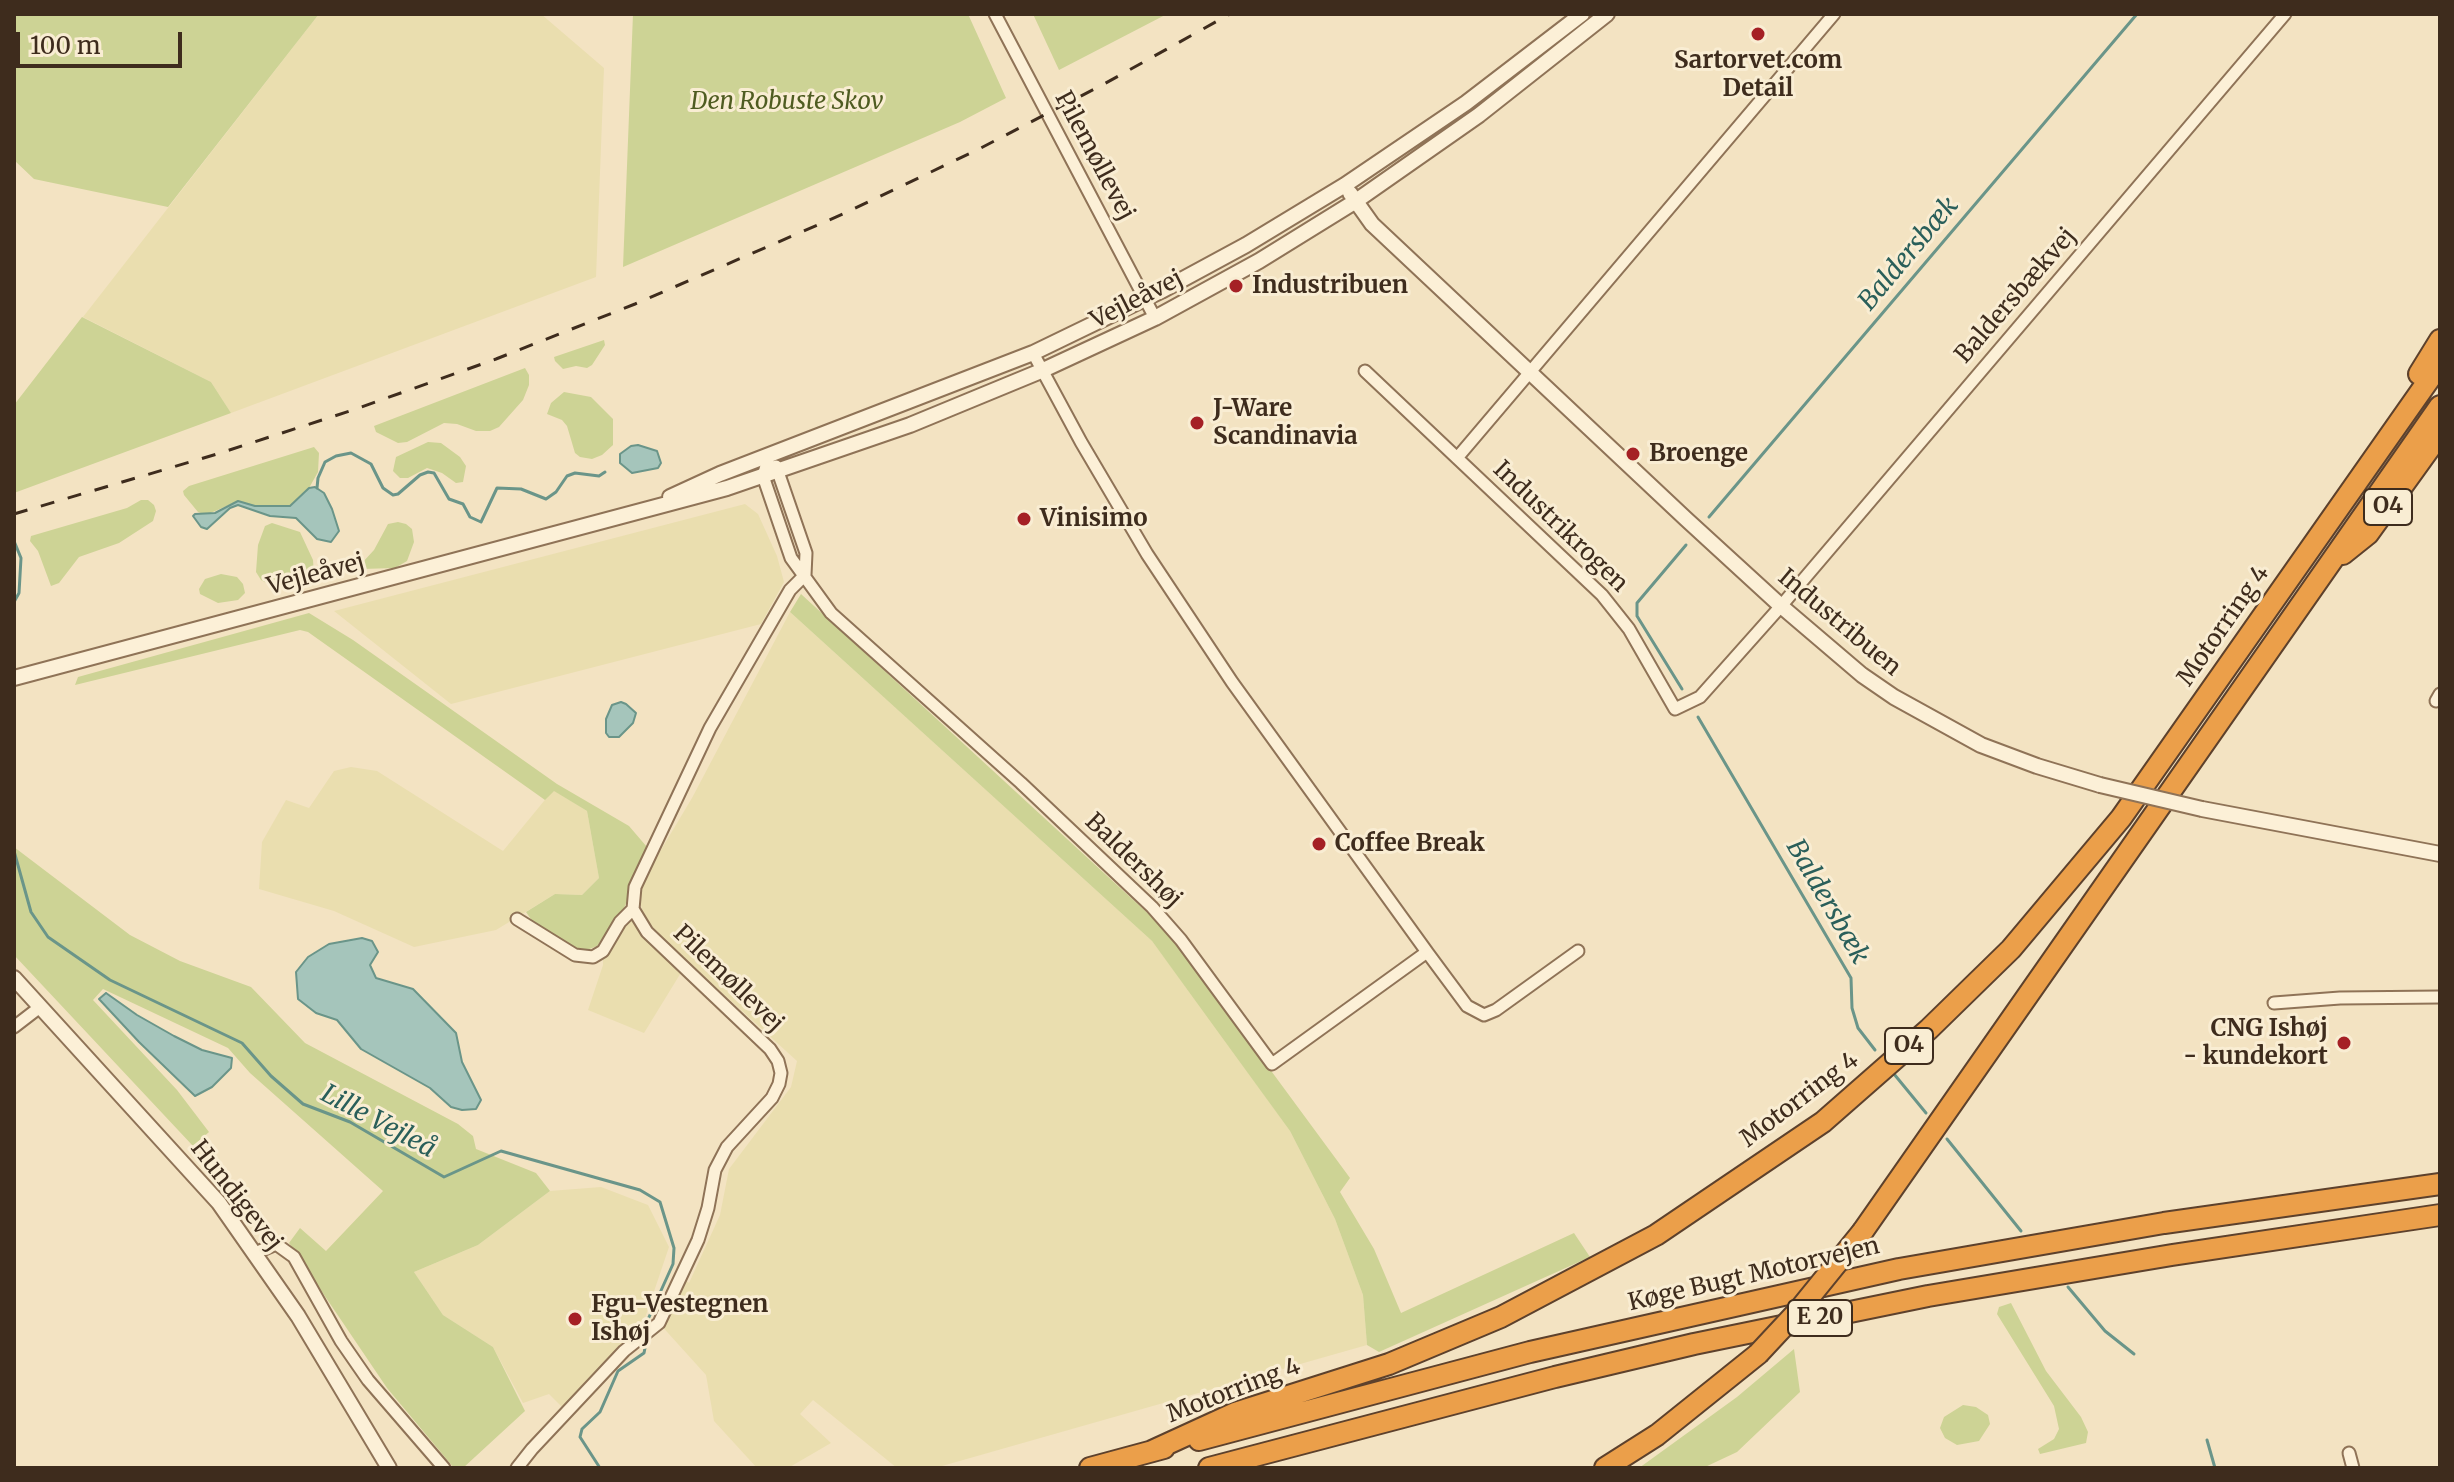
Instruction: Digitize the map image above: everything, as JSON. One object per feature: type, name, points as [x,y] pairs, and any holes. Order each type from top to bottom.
[{"type":"highway","name":"O4","points":[[2400,422],[2402,401],[2440,340]]},
{"type":"highway","name":"Motorring 4","points":[[1152,1451],[1235,1413],[1389,1364],[1501,1317],[1656,1235],[1823,1122],[1929,1029],[2011,949],[2095,850],[2121,818],[2440,364]]},
{"type":"highway","name":"Motorring 4","points":[[1605,1468],[1657,1435],[1758,1354],[1799,1310],[1863,1231],[2440,406]]},
{"type":"highway","name":"O4","points":[[2324,569],[2368,534],[2440,434]]},
{"type":"highway","name":"Køge Bugt Motorvejen","points":[[1090,1468],[1530,1352],[1899,1269],[2164,1223],[2440,1184]]},
{"type":"highway","name":"E 20","points":[[1209,1468],[1694,1344],[1912,1299],[2172,1255],[2440,1215]]},
{"type":"street","name":"Pilemøllevej","points":[[995,14],[1155,318]]},
{"type":"street","name":"Vejleåvej","points":[[629,515],[720,474],[1033,353],[1144,299],[1246,245],[1345,185],[1466,103],[1582,14]]},
{"type":"street","name":"Vejleåvej","points":[[14,678],[629,515],[763,476],[910,425],[1041,371],[1155,318],[1259,261],[1356,201],[1479,115],[1607,14]]},
{"type":"street","points":[[1530,370],[1834,14]]},
{"type":"street","name":"Baldersbækvej","points":[[1781,606],[2285,14]]},
{"type":"street","name":"Industribuen","points":[[1345,185],[1372,224],[1781,606],[1862,675],[1937,722],[1981,745],[2100,785],[2202,809],[2440,854]]},
{"type":"street","points":[[1259,261],[1284,254],[1347,218],[1359,218],[1372,224]]},
{"type":"street","points":[[1033,353],[1147,554],[1232,682],[1467,1006],[1484,1015],[1496,1010],[1578,951]]},
{"type":"street","name":"Industrikrogen","points":[[1457,458],[1530,370]]},
{"type":"street","name":"Industrikrogen","points":[[1365,371],[1602,595],[1629,629],[1675,709],[1700,697],[1781,606]]},
{"type":"street","points":[[763,476],[769,456]]},
{"type":"street","name":"Baldershøj","points":[[769,456],[780,470],[806,553],[805,575]]},
{"type":"street","name":"Baldershøj","points":[[763,476],[791,558],[831,613],[1021,783],[1152,907],[1181,940],[1272,1064],[1427,952]]},
{"type":"street","points":[[517,919],[575,955],[593,957],[603,951],[620,922],[633,909],[635,887],[710,728],[790,590],[805,575]]},
{"type":"street","name":"Pilemøllevej","points":[[517,1468],[637,1340],[659,1323],[698,1240],[715,1170],[727,1147],[772,1098],[781,1073],[770,1049],[647,932],[633,909]]},
{"type":"street","name":"Hundigevej","points":[[14,978],[219,1203],[298,1316],[389,1468]]},
{"type":"street","points":[[2274,1003],[2340,998],[2440,997]]},
{"type":"street","points":[[14,1027],[40,1007]]},
{"type":"street","points":[[255,1253],[276,1244],[294,1257],[341,1341],[368,1380],[444,1468]]},
{"type":"street","points":[[2349,1453],[2353,1468]]},
{"type":"shaded area","points":[[319,14],[541,14],[604,68],[596,277],[231,413],[211,382],[83,317]]},
{"type":"shaded area","points":[[745,504],[758,514],[777,556],[784,582],[761,624],[451,704],[334,611]]},
{"type":"shaded area","points":[[790,612],[1152,941],[1290,1131],[1335,1219],[1363,1295],[1367,1345],[935,1468],[897,1468],[813,1400],[800,1414],[831,1443],[788,1468],[757,1468],[714,1421],[706,1375],[659,1323],[682,1277],[689,1283],[720,1215],[729,1169],[791,1087],[797,1061],[677,952],[645,919],[640,902],[643,880],[692,798]]},
{"type":"shaded area","points":[[351,767],[377,771],[503,851],[553,790],[587,811],[599,878],[582,895],[555,894],[496,930],[414,947],[334,911],[259,889],[262,842],[286,800],[309,808],[334,771]]},
{"type":"shaded area","points":[[629,913],[682,971],[644,1033],[588,1010],[603,965],[603,951]]},
{"type":"shaded area","points":[[601,1187],[648,1205],[669,1247],[645,1318],[624,1351],[568,1413],[549,1394],[523,1403],[493,1347],[443,1315],[414,1272],[478,1245],[550,1191]]},
{"type":"green space","points":[[14,14],[319,14],[168,207],[34,179],[14,160]]},
{"type":"green space","name":"Den Robuste Skov","points":[[633,14],[968,14],[1006,98],[960,122],[623,267]]},
{"type":"green space","points":[[1033,14],[1167,14],[1059,70]]},
{"type":"green space","points":[[82,317],[211,382],[231,413],[14,493],[14,405]]},
{"type":"green space","points":[[604,340],[605,345],[587,368],[576,366],[563,369],[555,361],[554,357]]},
{"type":"green space","points":[[525,368],[529,385],[523,400],[499,427],[490,431],[444,423],[407,442],[398,443],[376,432],[374,426]]},
{"type":"green space","points":[[564,392],[591,397],[613,419],[613,445],[602,455],[592,459],[580,457],[575,453],[567,426],[562,420],[547,414],[551,403]]},
{"type":"green space","points":[[428,442],[441,443],[460,457],[466,466],[463,482],[456,483],[442,473],[427,468],[408,478],[400,478],[393,471],[396,457]]},
{"type":"green space","points":[[314,447],[319,453],[318,472],[309,488],[290,506],[255,506],[238,501],[206,515],[198,512],[184,495],[183,491],[189,486]]},
{"type":"green space","points":[[141,500],[148,500],[154,505],[153,521],[119,543],[79,557],[59,583],[51,586],[38,551],[30,541],[31,536],[127,508]]},
{"type":"green space","points":[[398,522],[412,529],[414,542],[407,561],[395,568],[362,569],[362,563],[374,550],[388,524]]},
{"type":"green space","points":[[272,523],[300,532],[313,560],[314,576],[311,579],[273,587],[261,580],[256,572],[258,545],[265,526]]},
{"type":"green space","points":[[221,574],[237,577],[243,584],[245,593],[238,600],[218,603],[200,594],[199,589],[205,579]]},
{"type":"green space","points":[[801,594],[1155,920],[1191,962],[1350,1178],[1340,1192],[1374,1249],[1401,1313],[1574,1233],[1590,1257],[1379,1352],[1367,1345],[1363,1295],[1335,1219],[1290,1131],[1152,941],[790,612]]},
{"type":"green space","points":[[309,613],[353,640],[557,784],[629,826],[647,847],[623,911],[597,946],[582,952],[535,925],[526,912],[555,894],[582,895],[599,878],[587,811],[554,791],[545,800],[308,632],[300,630],[75,685],[78,677]]},
{"type":"green space","points":[[14,847],[130,935],[180,961],[251,987],[305,1043],[458,1124],[473,1136],[476,1149],[536,1173],[550,1191],[478,1245],[414,1272],[443,1315],[493,1347],[525,1411],[463,1468],[454,1468],[387,1388],[289,1243],[300,1228],[326,1251],[383,1191],[250,1073],[228,1048],[103,989],[93,1000],[177,1090],[209,1132],[193,1146],[14,955]]},
{"type":"green space","points":[[2011,1303],[2046,1371],[2081,1417],[2088,1432],[2086,1443],[2040,1454],[2038,1449],[2054,1439],[2059,1429],[2054,1406],[1997,1314],[1999,1307]]},
{"type":"green space","points":[[1794,1349],[1800,1392],[1737,1452],[1703,1468],[1639,1468],[1737,1397]]},
{"type":"green space","points":[[1963,1405],[1976,1407],[1988,1415],[1990,1424],[1979,1441],[1957,1445],[1945,1438],[1940,1428],[1944,1417]]},
{"type":"water","points":[[638,445],[657,451],[661,463],[658,468],[632,473],[620,463],[620,454]]},
{"type":"water","points":[[315,487],[324,493],[339,531],[331,542],[317,539],[296,518],[270,516],[238,505],[230,508],[207,529],[201,527],[193,516],[215,513],[238,501],[255,506],[290,506],[309,488]]},
{"type":"water","points":[[621,702],[636,713],[633,723],[619,737],[609,737],[606,719],[612,705]]},
{"type":"water","points":[[362,938],[372,941],[378,952],[370,965],[376,978],[413,989],[456,1033],[462,1062],[481,1100],[476,1109],[451,1107],[430,1088],[361,1049],[337,1020],[316,1013],[298,999],[296,972],[308,957],[329,944]]},
{"type":"water","points":[[106,993],[174,1036],[202,1050],[232,1058],[231,1068],[212,1087],[195,1096],[99,999]]},
{"type":"waterway","name":"Baldersbæk","points":[[1709,517],[2137,14]]},
{"type":"waterway","points":[[317,488],[325,462],[351,453],[371,464],[383,488],[393,495],[420,475],[434,473],[449,499],[463,504],[470,517],[481,522],[497,488],[521,489],[546,499],[556,492],[567,476],[575,473],[599,476],[605,472]]},
{"type":"waterway","name":"Lille Vejleå","points":[[14,541],[21,558],[19,593],[14,602]]},
{"type":"waterway","name":"Baldersbæk","points":[[1682,689],[1637,616],[1637,603],[1686,545]]},
{"type":"waterway","name":"Baldersbæk","points":[[1698,717],[1851,978],[1852,1008],[1858,1028],[1875,1050]]},
{"type":"waterway","name":"Lille Vejleå","points":[[14,851],[31,912],[48,937],[110,980],[242,1043],[271,1076],[303,1104],[350,1122],[444,1177],[501,1151],[640,1190],[660,1202],[674,1248],[673,1264],[645,1326],[646,1331]]},
{"type":"waterway","name":"Baldersbæk","points":[[1894,1074],[1926,1113]]},
{"type":"waterway","name":"Baldersbæk","points":[[1947,1139],[2021,1231]]},
{"type":"waterway","name":"Baldersbæk","points":[[2068,1287],[2105,1331],[2134,1354]]},
{"type":"waterway","name":"Lille Vejleå","points":[[600,1468],[580,1437],[582,1429],[600,1412],[618,1371],[644,1353],[647,1338]]},
{"type":"waterway","name":"Baldersbæk","points":[[2207,1440],[2215,1468]]},
{"type":"railway","points":[[14,514],[353,410],[496,359],[635,304],[843,214],[977,150],[1230,14]]},
{"type":"place","name":"Sartorvet.com Detail","points":[[1758,34]]},
{"type":"place","name":"Industribuen","points":[[1236,286]]},
{"type":"place","name":"J-Ware Scandinavia","points":[[1197,423]]},
{"type":"place","name":"Broenge","points":[[1633,454]]},
{"type":"place","name":"Vinisimo","points":[[1024,519]]},
{"type":"place","name":"Coffee Break","points":[[1319,844]]},
{"type":"place","name":"CNG Ishøj - kundekort","points":[[2344,1043]]},
{"type":"place","name":"Fgu-Vestegnen Ishøj","points":[[575,1319]]}]
